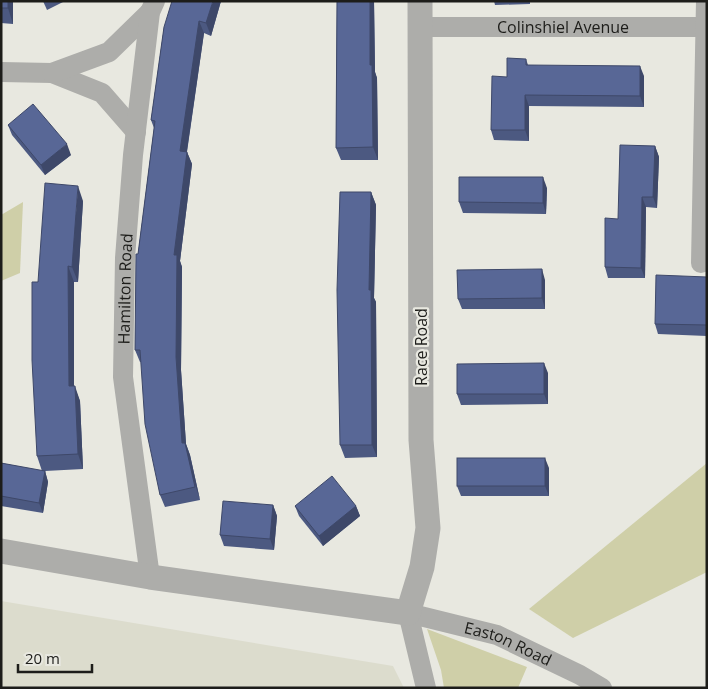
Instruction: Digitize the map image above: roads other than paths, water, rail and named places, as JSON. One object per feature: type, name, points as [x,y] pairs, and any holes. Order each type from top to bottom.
[{"type":"street","name":"Race Road","points":[[408,613],[422,567],[428,528],[421,440],[420,1]]},
{"type":"street","points":[[701,264],[706,1]]},
{"type":"street","points":[[52,73],[109,52],[153,6]]},
{"type":"street","name":"Hamilton Road","points":[[150,577],[123,377],[125,258],[136,132],[153,6]]},
{"type":"street","name":"Colinshiel Avenue","points":[[421,27],[705,27]]},
{"type":"street","points":[[1,72],[52,73],[102,93],[136,132]]},
{"type":"street","points":[[1,551],[150,577],[408,613],[426,688]]},
{"type":"street","name":"Easton Road","points":[[408,613],[498,635],[580,674],[602,688]]}]
